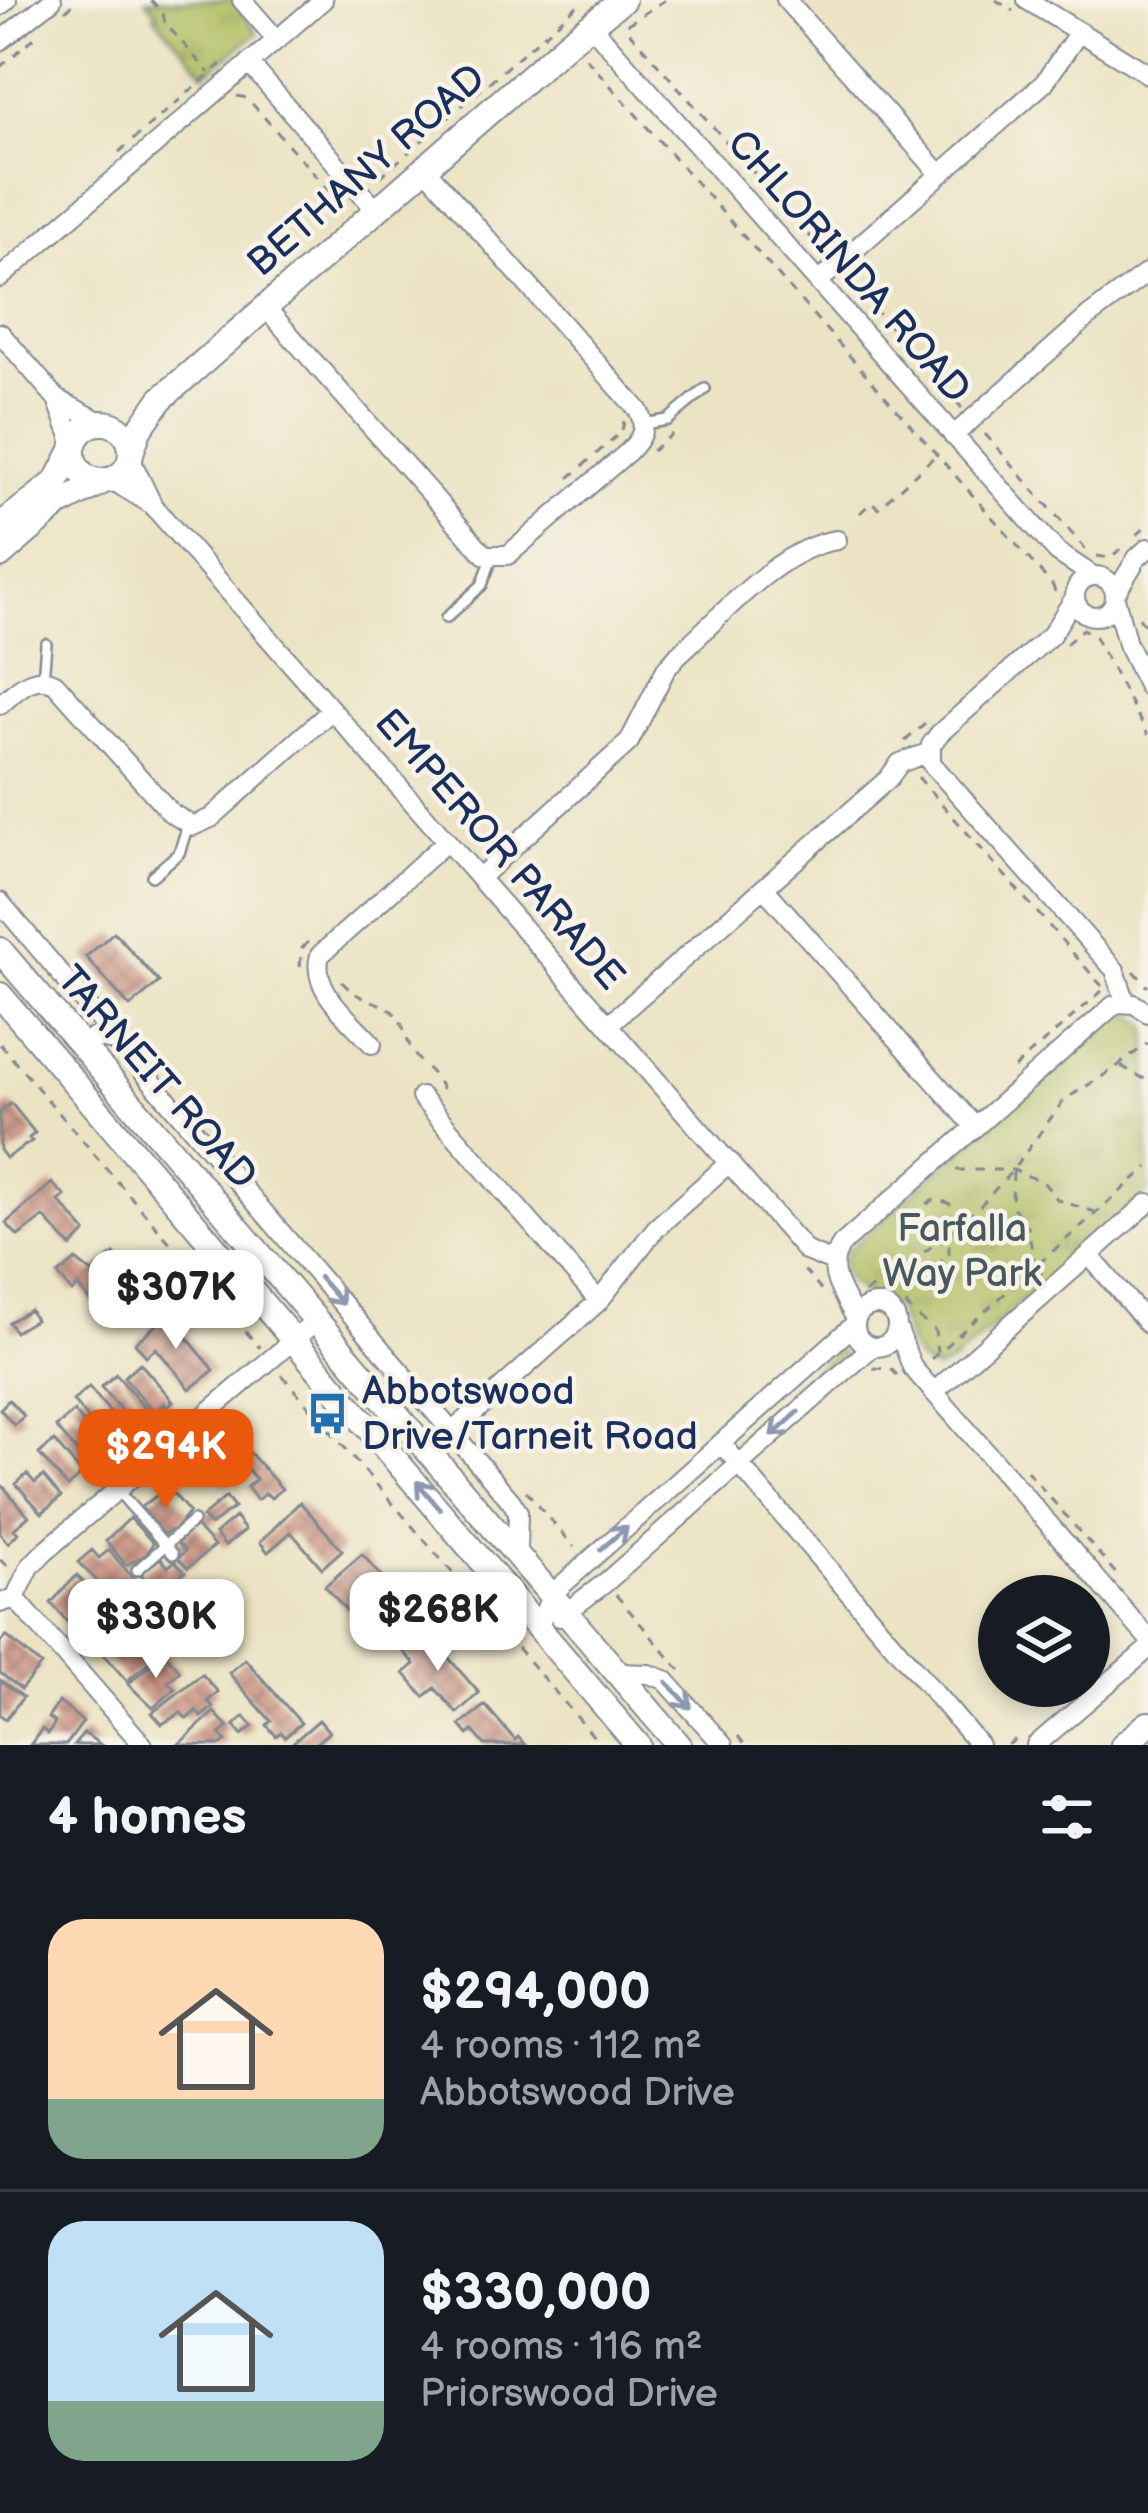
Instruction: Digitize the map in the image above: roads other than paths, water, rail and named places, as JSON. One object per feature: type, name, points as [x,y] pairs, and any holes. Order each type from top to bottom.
[{"type":"main road","name":"BETHANY ROAD","points":[[130,456],[139,430],[161,399],[425,168],[587,12],[622,0]]},
{"type":"main road","name":"BETHANY ROAD","points":[[105,423],[161,399]]},
{"type":"main road","points":[[105,423],[122,431],[130,456],[123,471],[2,536],[57,481],[87,427],[105,423]]},
{"type":"main road","points":[[74,447],[82,473],[108,480]]},
{"type":"main road","name":"TARNEIT ROAD","points":[[0,950],[679,1745]]},
{"type":"main road","name":"TARNEIT ROAD","points":[[0,995],[638,1745]]},
{"type":"main road","points":[[80,1044],[74,1056],[78,1069],[160,1166],[191,1219]]},
{"type":"main road","points":[[1123,1745],[1148,1724]]},
{"type":"street","points":[[0,6],[7,0]]},
{"type":"street","points":[[242,0],[277,40]]},
{"type":"street","points":[[0,278],[322,0]]},
{"type":"street","points":[[786,0],[940,174]]},
{"type":"street","points":[[1027,0],[1148,74]]},
{"type":"street","points":[[0,41],[57,7]]},
{"type":"street","name":"CHLORINDA ROAD","points":[[587,12],[1057,552],[1095,576]]},
{"type":"street","points":[[818,282],[1043,83],[1079,32]]},
{"type":"street","points":[[249,63],[377,211]]},
{"type":"street","points":[[266,308],[478,549],[492,558],[508,555],[628,452],[642,436],[632,403],[425,168]]},
{"type":"street","points":[[953,436],[1089,316],[1148,272]]},
{"type":"street","points":[[0,334],[57,399],[74,447]]},
{"type":"street","points":[[57,399],[105,423]]},
{"type":"street","name":"EMPEROR PARADE","points":[[130,456],[153,506],[730,1162],[797,1237],[835,1256]]},
{"type":"street","name":"EMPEROR PARADE","points":[[108,480],[153,506]]},
{"type":"street","points":[[480,877],[629,742],[666,668],[678,655],[788,557],[815,543],[837,540]]},
{"type":"street","name":"CHLORINDA ROAD","points":[[1057,552],[1075,596]]},
{"type":"street","points":[[1058,640],[1082,581],[1142,553]]},
{"type":"street","points":[[609,1024],[888,778],[930,757],[940,733],[1058,640],[1107,612],[1142,553]]},
{"type":"street","points":[[1095,576],[1107,580],[1115,596],[1127,644],[1148,687]]},
{"type":"street","points":[[1075,596],[1080,609],[1127,644]]},
{"type":"street","points":[[0,705],[29,682],[43,679],[61,689],[171,813],[188,825],[211,818],[332,710]]},
{"type":"street","points":[[930,757],[1105,964],[1115,999]]},
{"type":"street","points":[[372,1044],[321,985],[320,956],[448,841]]},
{"type":"street","points":[[764,888],[975,1127]]},
{"type":"street","name":"TARNEIT ROAD","points":[[0,902],[517,1508],[517,1553]]},
{"type":"street","points":[[1115,999],[835,1256],[833,1290],[855,1321],[857,1336],[934,1392],[1148,1638]]},
{"type":"street","points":[[1115,999],[1148,1013]]},
{"type":"street","points":[[80,1044],[91,1038],[118,1042]]},
{"type":"street","points":[[421,1097],[599,1301]]},
{"type":"street","points":[[452,1432],[599,1301],[656,1228],[730,1162]]},
{"type":"street","points":[[934,1392],[1148,1203]]},
{"type":"street","points":[[1089,1256],[1148,1324]]},
{"type":"street","points":[[833,1290],[880,1305],[894,1316],[911,1374]]},
{"type":"street","points":[[538,1624],[552,1594],[863,1309],[880,1305]]},
{"type":"street","points":[[143,1745],[7,1600],[44,1552],[316,1320]]},
{"type":"street","points":[[538,1624],[569,1614],[874,1347],[892,1340],[897,1328]]},
{"type":"street","points":[[721,1443],[980,1745]]},
{"type":"street","points":[[1036,1745],[1148,1648]]},
{"type":"street","points":[[620,1673],[665,1680],[723,1745]]},
{"type":"lane","points":[[634,421],[665,421],[705,388]]},
{"type":"lane","points":[[446,618],[482,585],[492,558]]},
{"type":"lane","points":[[43,679],[46,644]]},
{"type":"lane","points":[[152,876],[178,854],[188,825]]},
{"type":"lane","points":[[117,1490],[170,1550]]},
{"type":"lane","points":[[137,1570],[170,1550],[194,1521]]},
{"type":"place","name":"Abbotswood Drive/Tarneit Road","points":[[328,1414]]},
{"type":"park label","name":"Farfalla Way Park","points":[[962,1252]]}]
